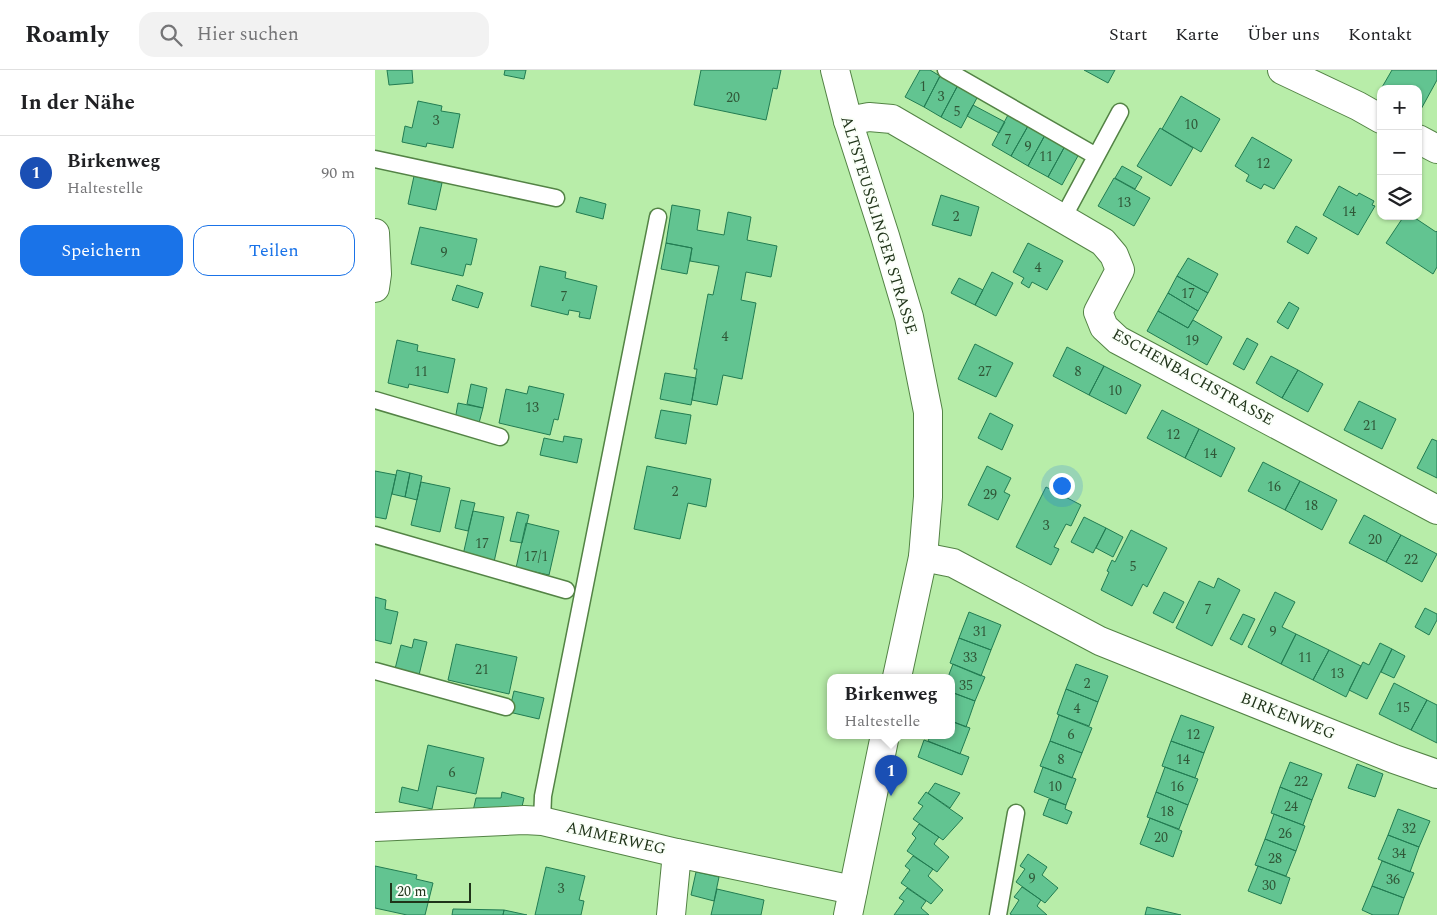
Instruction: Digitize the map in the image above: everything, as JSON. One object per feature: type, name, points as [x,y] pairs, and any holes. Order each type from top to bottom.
[{"type":"street","name":"ALTSTEUSSLINGER STRASSE","points":[[835,70],[848,121],[909,317],[928,412],[928,496],[923,557],[898,674]]},
{"type":"street","points":[[1282,70],[1377,117]]},
{"type":"street","name":"ESCHENBACHSTRASSE","points":[[848,121],[869,117],[892,119],[1103,242],[1114,255],[1120,270],[1098,312],[1104,327],[1118,340],[1437,510]]},
{"type":"street","points":[[1422,141],[1437,149]]},
{"type":"street","points":[[375,232],[377,274],[375,288]]},
{"type":"street","name":"BIRKENWEG","points":[[923,557],[953,563],[1099,641],[1394,759],[1437,774]]},
{"type":"street","points":[[851,902],[884,739]]},
{"type":"street","name":"AMMERWEG","points":[[375,827],[524,820],[542,821],[677,853],[851,902]]},
{"type":"street","points":[[671,915],[677,853]]},
{"type":"lane","points":[[945,70],[1096,156]]},
{"type":"lane","points":[[1063,218],[1120,112]]},
{"type":"lane","points":[[375,158],[557,198]]},
{"type":"lane","points":[[542,821],[543,796],[659,217]]},
{"type":"lane","points":[[375,400],[500,438]]},
{"type":"lane","points":[[375,535],[566,590]]},
{"type":"lane","points":[[375,671],[505,708]]},
{"type":"lane","points":[[998,915],[1017,813]]},
{"type":"building","points":[[387,70],[412,70],[413,83],[389,85]]},
{"type":"building","points":[[505,70],[526,70],[524,79],[504,75]]},
{"type":"building","points":[[701,70],[781,70],[777,89],[773,88],[766,120],[694,105]]},
{"type":"building","points":[[920,70],[930,70],[940,76],[924,107],[905,97]]},
{"type":"building","points":[[1084,70],[1115,70],[1108,83]]},
{"type":"building","points":[[1392,70],[1437,70],[1437,80],[1422,107],[1422,85],[1383,85]]},
{"type":"building","points":[[940,76],[958,85],[941,117],[924,107]]},
{"type":"building","points":[[958,85],[978,96],[961,128],[941,117]]},
{"type":"building","points":[[1181,96],[1220,119],[1201,152],[1162,129]]},
{"type":"building","points":[[418,101],[442,106],[441,111],[460,114],[453,148],[427,143],[426,147],[402,142],[405,126],[412,128]]},
{"type":"building","points":[[973,105],[1005,122],[999,133],[967,116]]},
{"type":"building","points":[[1008,115],[1028,126],[1011,156],[992,145]]},
{"type":"building","points":[[1028,126],[1045,135],[1028,166],[1011,156]]},
{"type":"building","points":[[1160,128],[1193,148],[1171,186],[1137,166]]},
{"type":"building","points":[[1045,135],[1065,146],[1048,177],[1028,166]]},
{"type":"building","points":[[1252,137],[1292,160],[1274,189],[1264,184],[1261,189],[1246,181],[1249,175],[1235,166]]},
{"type":"building","points":[[1065,146],[1079,154],[1062,185],[1048,177]]},
{"type":"building","points":[[1122,166],[1142,177],[1135,189],[1115,178]]},
{"type":"building","points":[[414,176],[442,183],[436,210],[408,204]]},
{"type":"building","points":[[1114,178],[1150,198],[1134,226],[1098,206]]},
{"type":"building","points":[[1339,186],[1357,196],[1359,193],[1374,201],[1372,205],[1375,206],[1358,235],[1323,215]]},
{"type":"building","points":[[941,195],[979,207],[971,236],[932,225]]},
{"type":"building","points":[[580,197],[606,204],[603,219],[576,212]]},
{"type":"building","points":[[672,205],[700,210],[697,230],[724,235],[728,212],[751,217],[747,240],[777,246],[771,277],[746,272],[741,300],[756,303],[742,379],[723,375],[717,405],[692,400],[697,369],[694,369],[708,294],[713,295],[719,266],[690,261],[692,248],[666,243]]},
{"type":"building","points":[[1401,220],[1418,220],[1437,231],[1437,267],[1433,274],[1386,243]]},
{"type":"building","points":[[1296,226],[1317,238],[1308,254],[1287,242]]},
{"type":"building","points":[[420,227],[477,239],[471,265],[466,264],[463,276],[411,264]]},
{"type":"building","points":[[666,243],[692,248],[687,274],[661,269]]},
{"type":"building","points":[[1028,243],[1063,261],[1047,290],[1032,282],[1029,288],[1021,283],[1024,278],[1013,272]]},
{"type":"building","points":[[1188,258],[1218,274],[1208,293],[1177,276]]},
{"type":"building","points":[[540,266],[566,272],[565,278],[597,286],[590,319],[579,317],[580,312],[569,310],[568,315],[531,306]]},
{"type":"building","points":[[992,272],[1013,283],[996,316],[975,305]]},
{"type":"building","points":[[1177,276],[1208,293],[1198,311],[1168,293]]},
{"type":"building","points":[[959,278],[983,290],[975,305],[951,293]]},
{"type":"building","points":[[457,285],[483,293],[478,308],[452,300]]},
{"type":"building","points":[[1168,293],[1198,311],[1188,328],[1158,311]]},
{"type":"building","points":[[1289,302],[1299,308],[1288,329],[1277,322]]},
{"type":"building","points":[[1158,311],[1188,328],[1193,320],[1222,337],[1207,365],[1147,331]]},
{"type":"building","points":[[1247,338],[1258,344],[1244,370],[1233,364]]},
{"type":"building","points":[[397,340],[418,345],[417,351],[455,359],[448,393],[409,384],[408,388],[388,383]]},
{"type":"building","points":[[975,344],[1013,363],[996,397],[958,379]]},
{"type":"building","points":[[1067,347],[1104,366],[1089,395],[1053,376]]},
{"type":"building","points":[[1271,356],[1298,370],[1282,398],[1256,383]]},
{"type":"building","points":[[1104,366],[1141,385],[1126,414],[1089,395]]},
{"type":"building","points":[[1298,370],[1323,384],[1308,412],[1282,398]]},
{"type":"building","points":[[665,373],[696,378],[691,405],[660,399]]},
{"type":"building","points":[[471,384],[487,388],[483,408],[467,404]]},
{"type":"building","points":[[529,386],[564,394],[558,420],[554,419],[550,435],[499,423],[506,389],[527,394]]},
{"type":"building","points":[[1359,401],[1396,419],[1382,449],[1344,430]]},
{"type":"building","points":[[458,403],[483,408],[479,423],[455,420]]},
{"type":"building","points":[[661,410],[691,415],[686,444],[655,438]]},
{"type":"building","points":[[1162,410],[1199,429],[1185,458],[1147,438]]},
{"type":"building","points":[[990,413],[1013,425],[1002,450],[978,438]]},
{"type":"building","points":[[1199,429],[1235,448],[1221,477],[1185,458]]},
{"type":"building","points":[[564,436],[582,439],[577,463],[540,455],[544,438],[563,442]]},
{"type":"building","points":[[1432,439],[1437,441],[1437,478],[1417,468]]},
{"type":"building","points":[[1263,462],[1300,481],[1285,510],[1248,491]]},
{"type":"building","points":[[647,466],[711,479],[706,507],[688,503],[680,539],[634,529]]},
{"type":"building","points":[[987,466],[1011,478],[1004,492],[1010,495],[998,520],[968,505]]},
{"type":"building","points":[[397,470],[410,473],[405,497],[392,494]]},
{"type":"building","points":[[375,471],[396,475],[386,519],[375,517]]},
{"type":"building","points":[[410,473],[422,476],[417,500],[405,497]]},
{"type":"building","points":[[1300,481],[1337,500],[1322,530],[1285,510]]},
{"type":"building","points":[[421,482],[450,488],[440,532],[411,525]]},
{"type":"building","points":[[1046,487],[1081,505],[1071,526],[1066,524],[1054,547],[1059,549],[1051,565],[1016,547]]},
{"type":"building","points":[[461,500],[475,503],[468,531],[455,528]]},
{"type":"building","points":[[473,511],[504,517],[494,562],[463,555]]},
{"type":"building","points":[[517,512],[529,515],[522,543],[510,541]]},
{"type":"building","points":[[1364,515],[1401,535],[1386,562],[1349,543]]},
{"type":"building","points":[[1084,517],[1106,528],[1093,553],[1071,542]]},
{"type":"building","points":[[526,523],[559,531],[549,575],[516,568]]},
{"type":"building","points":[[1106,528],[1123,537],[1113,557],[1096,548]]},
{"type":"building","points":[[1131,530],[1167,548],[1147,587],[1143,584],[1132,606],[1101,590],[1112,560],[1115,562]]},
{"type":"building","points":[[1401,535],[1437,554],[1422,582],[1386,562]]},
{"type":"building","points":[[1218,578],[1240,590],[1212,646],[1176,628],[1199,581],[1214,588]]},
{"type":"building","points":[[1164,592],[1184,602],[1173,623],[1153,613]]},
{"type":"building","points":[[1275,592],[1295,602],[1282,627],[1296,634],[1281,664],[1248,647]]},
{"type":"building","points":[[375,597],[386,600],[385,609],[398,612],[391,644],[375,640]]},
{"type":"building","points":[[1425,608],[1437,614],[1437,620],[1429,635],[1415,627]]},
{"type":"building","points":[[969,612],[1001,625],[991,650],[959,638]]},
{"type":"building","points":[[1243,614],[1255,619],[1242,645],[1230,639]]},
{"type":"building","points":[[1296,634],[1329,650],[1313,680],[1281,664]]},
{"type":"building","points":[[959,638],[991,650],[981,676],[950,663]]},
{"type":"building","points":[[414,639],[427,642],[419,675],[395,669],[401,645],[412,648]]},
{"type":"building","points":[[1380,643],[1392,649],[1367,699],[1349,690],[1363,662],[1369,665]]},
{"type":"building","points":[[456,644],[517,657],[509,694],[448,680]]},
{"type":"building","points":[[1392,649],[1405,656],[1394,678],[1381,672]]},
{"type":"building","points":[[1329,650],[1361,666],[1346,697],[1313,680]]},
{"type":"building","points":[[953,664],[985,677],[975,701],[955,694],[955,674],[949,674]]},
{"type":"building","points":[[1076,664],[1108,676],[1098,702],[1066,689]]},
{"type":"building","points":[[1394,683],[1427,700],[1411,730],[1379,714]]},
{"type":"building","points":[[1066,689],[1098,702],[1089,726],[1057,714]]},
{"type":"building","points":[[514,691],[544,698],[539,719],[509,712]]},
{"type":"building","points":[[955,694],[975,701],[966,727],[955,723]]},
{"type":"building","points":[[1427,700],[1437,705],[1437,743],[1411,730]]},
{"type":"building","points":[[1059,715],[1092,728],[1082,753],[1050,741]]},
{"type":"building","points":[[1181,715],[1214,727],[1204,753],[1171,741]]},
{"type":"building","points":[[955,722],[970,728],[960,754],[928,741],[929,739],[955,739]]},
{"type":"building","points":[[924,740],[969,757],[962,775],[918,757]]},
{"type":"building","points":[[1050,741],[1082,753],[1072,778],[1040,766]]},
{"type":"building","points":[[1171,741],[1204,753],[1195,778],[1162,766]]},
{"type":"building","points":[[428,745],[484,758],[476,794],[437,786],[432,809],[399,802],[402,787],[418,791]]},
{"type":"building","points":[[1290,762],[1322,774],[1312,800],[1280,787]]},
{"type":"building","points":[[1357,764],[1383,774],[1375,797],[1348,788]]},
{"type":"building","points":[[1043,767],[1076,779],[1066,805],[1034,792]]},
{"type":"building","points":[[1165,767],[1198,779],[1188,805],[1156,792]]},
{"type":"building","points":[[935,783],[960,793],[950,808],[928,793]]},
{"type":"building","points":[[1280,787],[1312,800],[1303,825],[1271,813]]},
{"type":"building","points":[[502,792],[524,798],[521,811],[473,811],[476,798],[501,798]]},
{"type":"building","points":[[926,792],[963,818],[943,840],[913,819],[923,806],[918,803]]},
{"type":"building","points":[[1156,792],[1188,805],[1179,829],[1147,817]]},
{"type":"building","points":[[1049,799],[1066,805],[1065,809],[1072,812],[1067,824],[1043,815]]},
{"type":"building","points":[[1398,809],[1430,821],[1419,847],[1388,835]]},
{"type":"building","points":[[1274,814],[1305,826],[1296,851],[1265,839]]},
{"type":"building","points":[[1150,818],[1182,831],[1173,857],[1140,844]]},
{"type":"building","points":[[919,824],[939,837],[934,844],[949,857],[937,872],[907,851],[916,838],[912,834]]},
{"type":"building","points":[[1388,835],[1419,847],[1410,872],[1378,859]]},
{"type":"building","points":[[1265,839],[1296,851],[1286,876],[1255,865]]},
{"type":"building","points":[[1028,854],[1047,867],[1042,875],[1058,888],[1045,903],[1016,882],[1025,869],[1020,866]]},
{"type":"building","points":[[913,856],[933,869],[928,876],[943,890],[931,904],[901,883],[910,870],[905,866]]},
{"type":"building","points":[[1382,861],[1414,873],[1404,898],[1372,886]]},
{"type":"building","points":[[375,866],[417,875],[416,879],[433,883],[425,915],[407,915],[375,908]]},
{"type":"building","points":[[1258,866],[1290,878],[1281,904],[1248,891]]},
{"type":"building","points":[[546,867],[585,876],[579,900],[584,901],[581,915],[535,915]]},
{"type":"building","points":[[696,872],[719,877],[714,901],[691,895]]},
{"type":"building","points":[[1372,886],[1404,898],[1398,915],[1373,915],[1362,910]]},
{"type":"building","points":[[1022,887],[1041,900],[1037,906],[1047,915],[1010,914],[1019,900],[1014,897]]},
{"type":"building","points":[[907,888],[926,901],[921,908],[929,915],[894,915],[904,901],[899,898]]},
{"type":"building","points":[[717,889],[764,900],[761,915],[711,915]]},
{"type":"building","points":[[1147,907],[1181,915],[1145,915]]},
{"type":"building","points":[[453,909],[504,910],[503,915],[452,915]]},
{"type":"building","points":[[504,910],[527,915],[503,915]]},
{"type":"place","name":"Birkenweg","points":[[891,796]]}]
